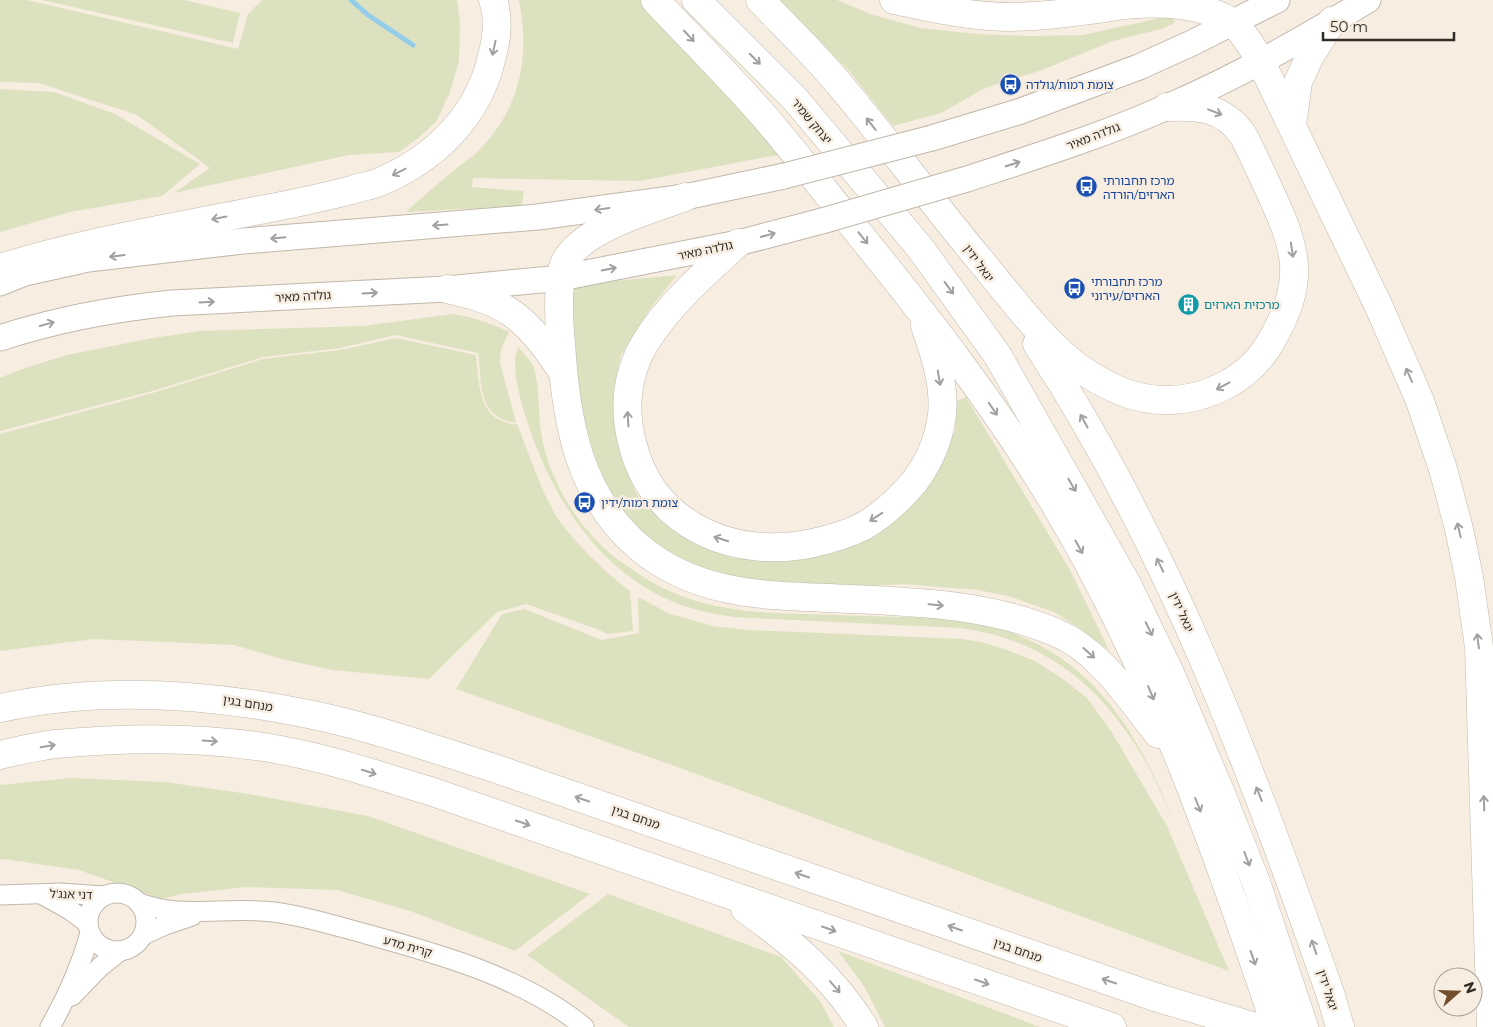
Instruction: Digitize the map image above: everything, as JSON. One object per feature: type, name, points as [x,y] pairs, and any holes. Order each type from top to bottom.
[{"type":"highway","points":[[0,268],[101,241],[338,194],[377,183],[411,166],[443,142],[465,118],[482,90],[490,69],[496,40],[496,8],[493,0]]},
{"type":"highway","points":[[655,0],[762,114],[913,299],[991,406],[1056,507],[1121,627],[1180,760],[1220,861],[1276,1027]]},
{"type":"highway","name":"יצחק שמיר","points":[[696,0],[795,99],[921,249],[998,356],[1128,586],[1170,673],[1259,890],[1304,1027]]},
{"type":"highway","points":[[760,0],[839,84],[956,231],[1049,340],[1066,357],[1099,381],[1144,398],[1168,400],[1193,397],[1214,390],[1234,380],[1253,365],[1266,349],[1286,311],[1292,294],[1294,275],[1291,242],[1285,224],[1244,135],[1235,123],[1205,108],[1167,107]]},
{"type":"highway","points":[[894,0],[978,16],[1032,16],[1146,1],[1163,0],[1192,3],[1208,8],[1233,23],[1261,62],[1380,309],[1420,401],[1443,469],[1459,529],[1469,577],[1479,647],[1491,1027]]},
{"type":"highway","points":[[1292,125],[1298,82],[1310,56],[1332,21]]},
{"type":"highway","points":[[685,197],[613,224],[588,238],[568,258],[561,278],[560,334],[563,374],[574,443],[587,479],[605,511],[625,535],[656,561],[691,579],[708,585],[737,591],[959,606],[999,615],[1058,633],[1082,647],[1101,664],[1180,760]]},
{"type":"highway","name":"יגאל ידין","points":[[956,231],[1025,326],[1063,383],[1129,502],[1170,586],[1206,666],[1261,798],[1319,961],[1340,1027]]},
{"type":"highway","points":[[738,243],[689,289],[657,326],[644,344],[632,374],[626,398],[629,431],[637,462],[655,494],[680,519],[704,534],[732,543],[755,547],[779,548],[832,539],[863,526],[885,512],[904,494],[924,468],[937,440],[942,414],[940,380],[932,346],[913,299]]},
{"type":"highway","points":[[447,289],[487,300],[512,314],[545,347],[563,374]]},
{"type":"highway","points":[[1469,577],[1493,596]]},
{"type":"highway","name":"מנחם בגין","points":[[0,708],[35,700],[126,695],[214,698],[299,712],[386,734],[491,767],[1155,997],[1255,1027]]},
{"type":"highway","points":[[0,755],[55,745],[143,738],[212,741],[280,750],[345,765],[430,791],[1112,1027]]},
{"type":"highway","points":[[667,872],[710,889],[745,909],[778,932],[810,959],[838,990],[864,1027]]},
{"type":"main road","points":[[0,282],[25,273],[88,259],[362,230],[538,217],[685,197],[784,176],[932,138],[1018,112],[1139,67],[1277,0]]},
{"type":"main road","name":"גולדה מאיר","points":[[0,338],[94,313],[134,307],[172,303],[447,289],[561,278],[738,243],[967,179],[1052,151],[1167,107],[1261,62],[1368,0]]},
{"type":"street","name":"דני אנג'ל","points":[[0,895],[74,893],[104,896]]},
{"type":"street","points":[[50,1027],[60,1010],[80,964],[89,928],[91,907],[97,900],[104,896],[119,893],[133,898],[139,903],[146,918],[143,935],[137,943],[120,951],[111,951],[102,947],[94,941],[89,928]]},
{"type":"street","name":"דני אנג'ל","points":[[39,894],[57,902],[89,928]]},
{"type":"street","name":"קרית מדע","points":[[139,903],[163,910],[256,911],[301,917],[423,949],[476,967],[521,988],[555,1007],[584,1027]]},
{"type":"street","name":"קרית מדע","points":[[143,935],[178,920],[218,910]]},
{"type":"street","points":[[60,1010],[89,978],[120,951]]},
{"type":"green space","points":[[0,0],[27,0],[238,49],[248,14],[262,0],[457,0],[460,22],[459,61],[450,92],[436,122],[399,152],[349,155],[174,193],[210,168],[137,115],[39,83],[0,82]]},
{"type":"green space","points":[[42,0],[184,0],[240,13],[233,43]]},
{"type":"green space","points":[[519,0],[644,0],[783,154],[640,181],[473,178],[472,187],[524,191],[522,206],[406,212],[474,155],[502,121],[518,84],[522,64],[523,43]]},
{"type":"green space","points":[[780,0],[837,0],[873,15],[920,28],[977,34],[1083,35],[1160,18],[1172,18],[1175,21],[1173,24],[1161,29],[1113,41],[1042,70],[985,88],[941,113],[893,126],[850,72]]},
{"type":"green space","points":[[0,89],[54,92],[115,114],[200,164],[162,196],[70,212],[0,232]]},
{"type":"green space","points":[[677,275],[650,309],[621,355],[613,392],[617,437],[623,463],[636,493],[663,523],[696,545],[733,558],[771,561],[816,556],[942,459],[955,431],[954,402],[966,397],[1070,570],[1109,650],[1054,612],[1008,596],[978,590],[903,584],[852,587],[761,583],[711,571],[688,563],[643,536],[622,514],[598,476],[572,371],[572,285]]},
{"type":"green space","points":[[453,314],[482,321],[509,332],[501,350],[500,363],[516,422],[504,420],[495,415],[485,401],[482,392],[478,353],[396,335],[340,348],[263,357],[156,390],[0,431],[0,378],[67,355],[200,331],[363,326]]},
{"type":"green space","points":[[396,338],[476,355],[479,383],[484,402],[494,416],[507,423],[517,424],[554,513],[576,542],[611,576],[630,591],[633,631],[607,634],[526,604],[497,612],[429,679],[332,670],[282,659],[234,645],[94,639],[0,651],[0,434],[156,392],[263,359],[340,350]]},
{"type":"green space","points":[[518,347],[532,364],[535,371],[541,432],[544,448],[555,480],[582,524],[605,549],[623,563],[661,587],[699,602],[719,607],[761,612],[947,618],[976,623],[1014,634],[1047,649],[1075,669],[1100,693],[1122,720],[1141,750],[1172,818],[1148,766],[1113,714],[1093,692],[1071,673],[1047,657],[1021,644],[992,634],[960,628],[733,617],[700,611],[681,605],[652,592],[627,575],[583,531],[550,478],[527,421],[519,394],[515,364]]},
{"type":"green space","points":[[638,597],[668,613],[712,626],[748,630],[963,639],[985,643],[1035,661],[1063,679],[1087,698],[1111,731],[1167,826],[1229,971],[669,764],[456,689],[502,614],[524,609],[602,640],[639,633]]},
{"type":"green space","points":[[71,778],[165,782],[249,794],[368,816],[590,894],[515,951],[413,912],[337,890],[246,887],[182,894],[161,899],[79,870],[0,860],[0,785]]},
{"type":"green space","points":[[608,894],[781,957],[820,1001],[834,1027],[629,1027],[527,955]]},
{"type":"green space","points":[[838,951],[1040,1027],[885,1027],[864,986]]},
{"type":"waterway","points":[[351,0],[368,15],[413,45]]},
{"type":"place","name":"צומת רמות/גולדה","points":[[1010,84]]},
{"type":"place","name":"מרכז תחבורתי הארזים/הורדה","points":[[1087,187]]},
{"type":"place","name":"מרכז תחבורתי הארזים/עירוני","points":[[1075,288]]},
{"type":"place","name":"מרכזית הארזים","points":[[1188,304]]},
{"type":"place","name":"צומת רמות/ידין","points":[[585,502]]}]
